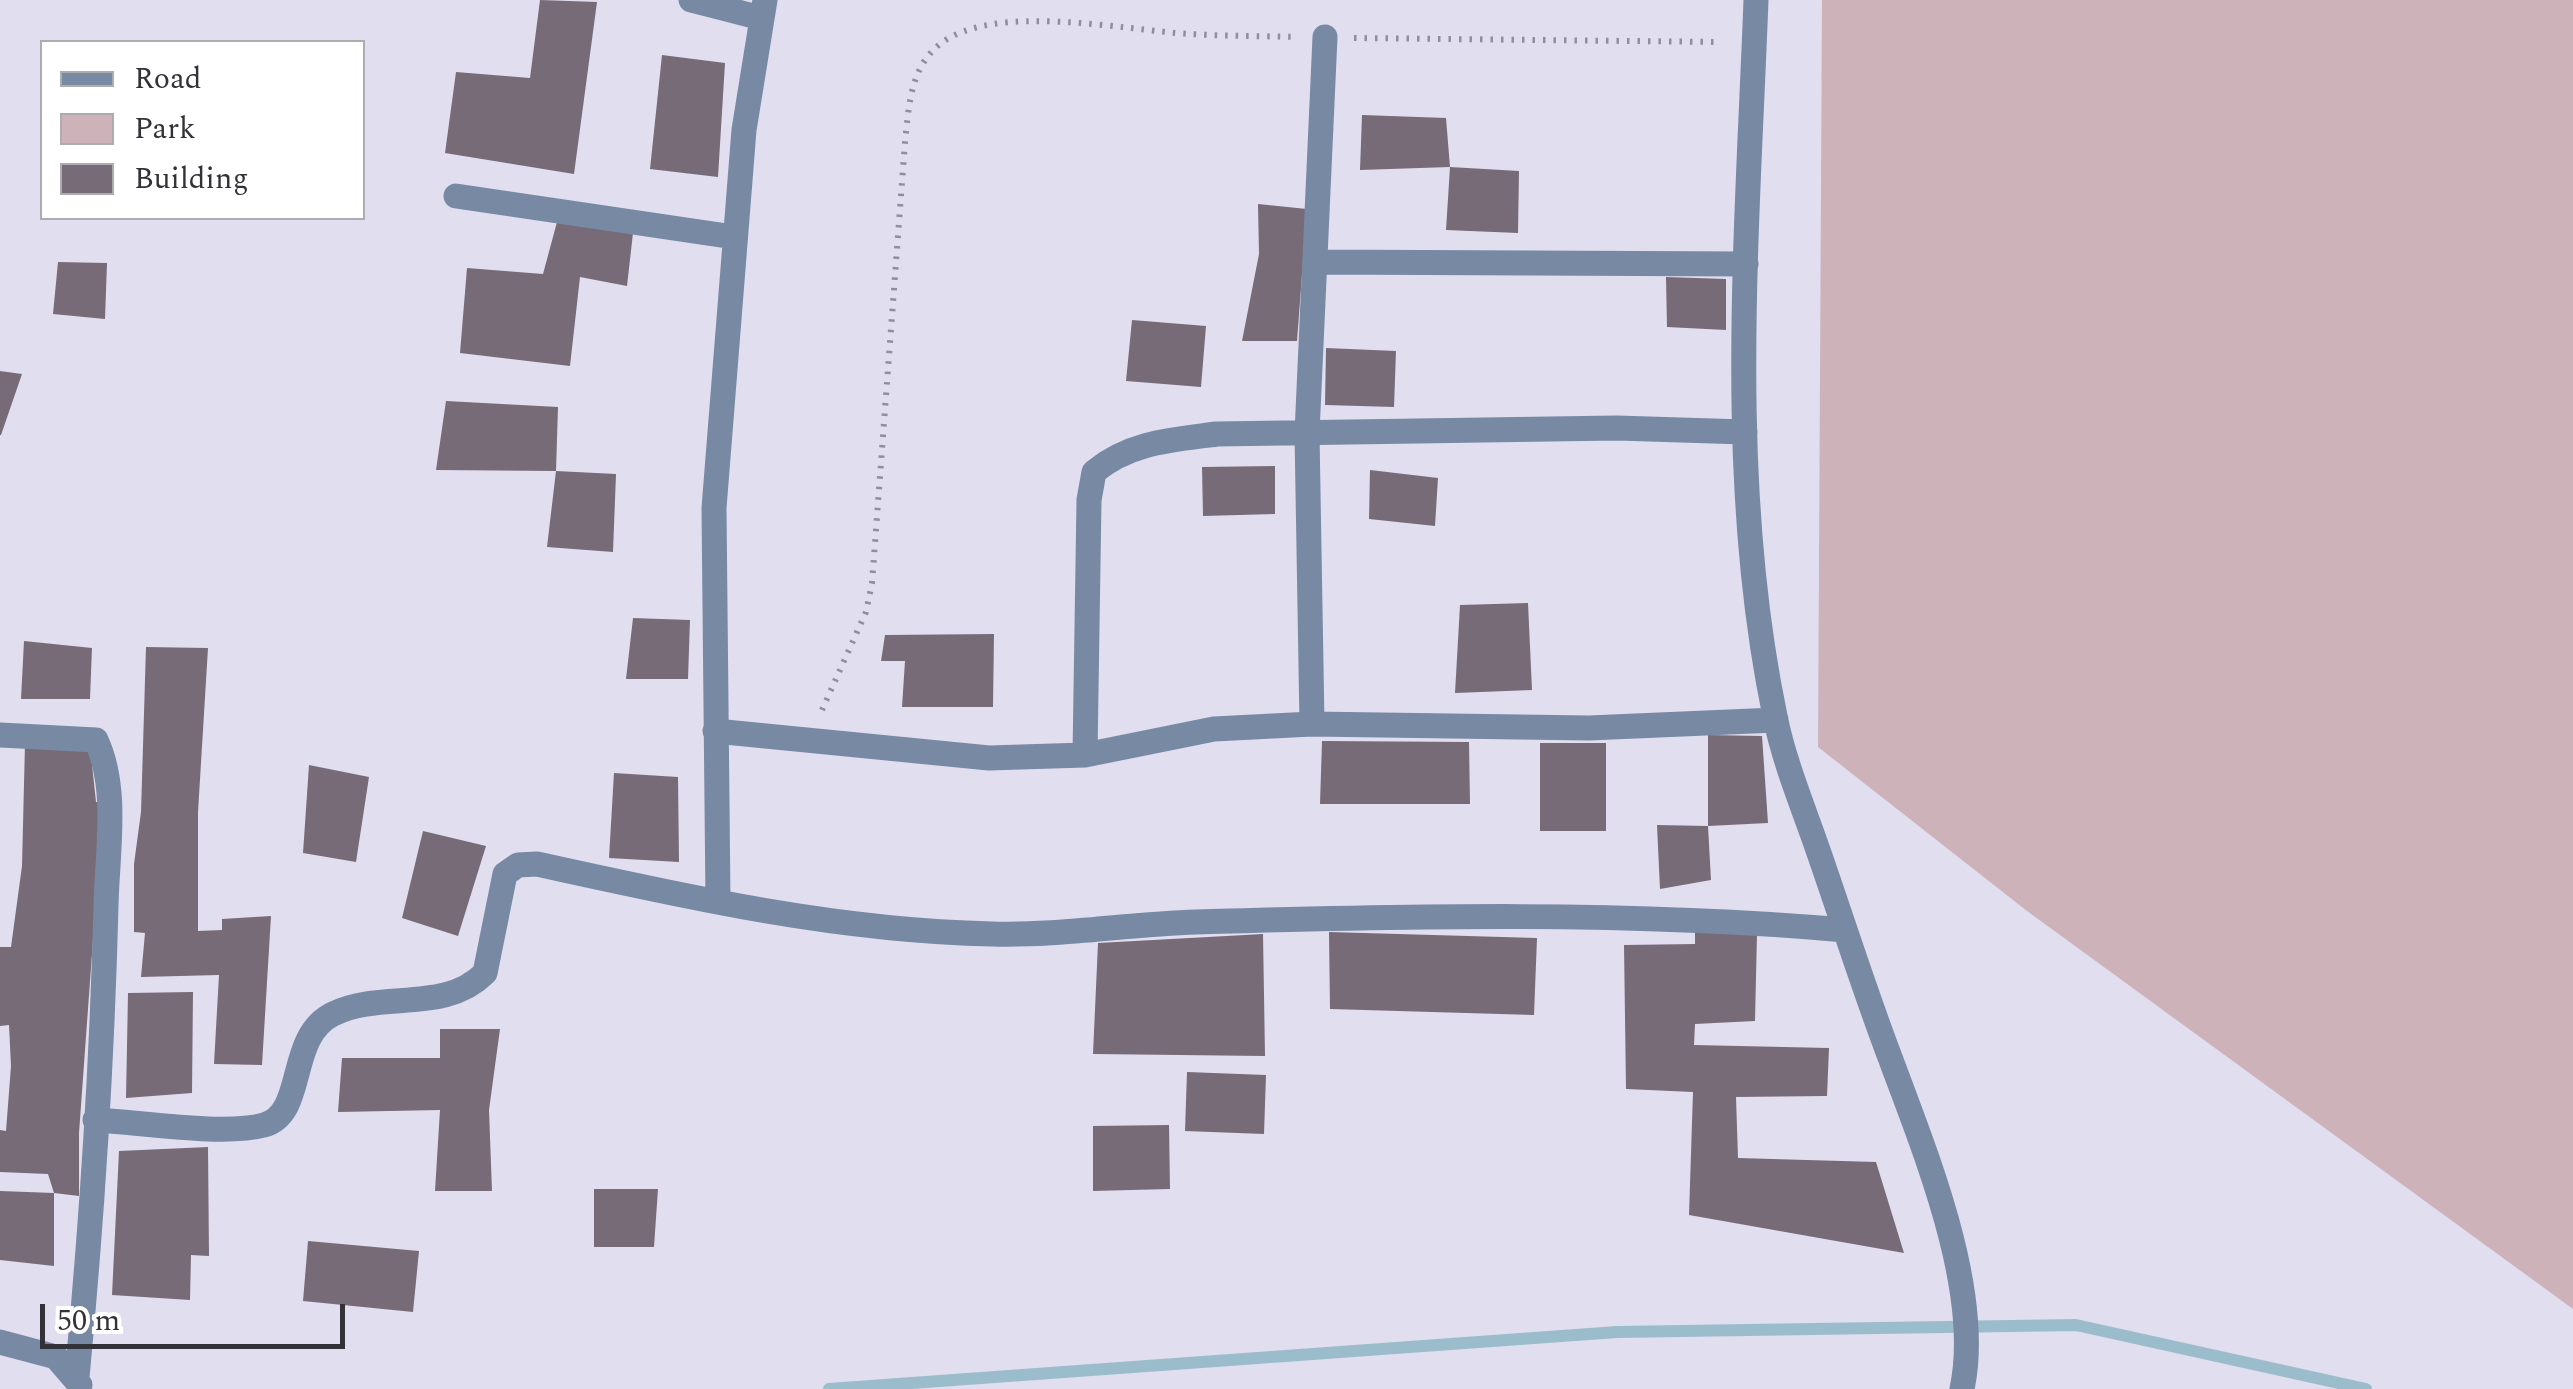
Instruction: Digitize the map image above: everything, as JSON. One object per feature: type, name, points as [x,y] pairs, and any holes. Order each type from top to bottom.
[{"type":"street","points":[[690,0],[763,9],[734,238],[714,508],[718,902]]},
{"type":"street","points":[[1756,0],[1746,264],[1745,432],[1753,585],[1776,720],[1846,930],[1942,1195],[1959,1279],[1963,1378]]},
{"type":"street","points":[[1312,724],[1307,433],[1324,37]]},
{"type":"street","points":[[456,196],[734,238]]},
{"type":"street","points":[[1315,262],[1746,264]]},
{"type":"street","points":[[1085,755],[1086,554],[1094,472],[1116,454],[1154,442],[1218,434],[1618,428],[1745,432]]},
{"type":"street","points":[[715,731],[990,758],[1085,755],[1214,729],[1312,724],[1589,728],[1776,720]]},
{"type":"street","points":[[0,735],[96,740],[105,759],[108,797],[103,1010],[79,1383]]},
{"type":"street","points":[[95,1120],[239,1128],[267,1124],[286,1111],[306,1036],[333,1014],[412,998],[450,997],[485,974],[505,874],[518,865],[537,864],[786,916],[993,934],[1152,923],[1466,914],[1698,918],[1846,930]]},
{"type":"street","points":[[0,1342],[56,1357],[79,1383]]},
{"type":"path","points":[[808,743],[860,630],[872,582],[912,84],[944,41],[977,28],[1027,21],[1191,34],[1754,43]]},
{"type":"green space","points":[[1822,0],[2573,0],[2573,1309],[2027,911],[1818,747]]},
{"type":"building","points":[[540,0],[597,2],[574,174],[445,153],[456,72],[530,78]]},
{"type":"building","points":[[662,55],[725,63],[718,177],[650,169]]},
{"type":"building","points":[[1362,115],[1446,118],[1450,167],[1360,170]]},
{"type":"building","points":[[1450,167],[1519,171],[1518,233],[1446,230]]},
{"type":"building","points":[[1258,204],[1307,209],[1297,341],[1242,341],[1259,254]]},
{"type":"building","points":[[557,222],[633,233],[627,286],[580,277],[570,366],[460,353],[467,268],[543,274]]},
{"type":"building","points":[[58,262],[107,263],[105,319],[53,314]]},
{"type":"building","points":[[1666,277],[1726,279],[1726,330],[1667,327]]},
{"type":"building","points":[[1132,320],[1206,326],[1201,387],[1126,381]]},
{"type":"building","points":[[1326,348],[1396,351],[1394,407],[1325,405]]},
{"type":"building","points":[[0,371],[22,374],[1,435],[0,435]]},
{"type":"building","points":[[446,401],[558,407],[556,471],[436,470]]},
{"type":"building","points":[[1275,466],[1275,514],[1203,516],[1202,467]]},
{"type":"building","points":[[1370,470],[1438,478],[1435,526],[1369,519]]},
{"type":"building","points":[[556,471],[616,474],[613,552],[547,547]]},
{"type":"building","points":[[1528,603],[1532,690],[1455,693],[1460,605]]},
{"type":"building","points":[[633,618],[690,620],[688,679],[626,679]]},
{"type":"building","points":[[994,634],[993,707],[902,707],[905,661],[881,661],[885,635]]},
{"type":"building","points":[[24,641],[92,648],[90,699],[21,699]]},
{"type":"building","points":[[146,647],[208,648],[198,812],[198,931],[222,930],[222,919],[271,916],[262,1065],[214,1064],[219,975],[141,977],[145,933],[134,932],[134,864],[141,812]]},
{"type":"building","points":[[1708,735],[1762,736],[1768,823],[1708,826]]},
{"type":"building","points":[[1322,741],[1469,742],[1470,804],[1320,804]]},
{"type":"building","points":[[25,743],[90,746],[96,802],[103,802],[79,1133],[79,1196],[54,1193],[48,1174],[0,1172],[0,1130],[6,1131],[11,1066],[9,1025],[0,1026],[0,947],[11,947],[22,866]]},
{"type":"building","points":[[1540,743],[1606,743],[1606,831],[1540,831]]},
{"type":"building","points":[[309,765],[369,777],[356,862],[303,853]]},
{"type":"building","points":[[614,773],[678,777],[679,862],[609,858]]},
{"type":"building","points":[[1657,825],[1708,826],[1711,880],[1660,889]]},
{"type":"building","points":[[423,831],[486,846],[458,936],[402,918]]},
{"type":"building","points":[[1329,932],[1537,938],[1534,1015],[1330,1009]]},
{"type":"building","points":[[1695,932],[1757,934],[1755,1021],[1695,1024],[1694,1045],[1829,1048],[1827,1096],[1736,1097],[1738,1158],[1876,1162],[1904,1253],[1689,1215],[1693,1092],[1626,1089],[1624,945],[1695,944]]},
{"type":"building","points":[[1263,934],[1265,1056],[1093,1054],[1098,943]]},
{"type":"building","points":[[193,992],[192,1093],[126,1098],[128,993]]},
{"type":"building","points":[[440,1029],[500,1029],[489,1110],[492,1191],[435,1191],[440,1110],[338,1112],[342,1058],[440,1058]]},
{"type":"building","points":[[1187,1072],[1266,1075],[1264,1134],[1185,1131]]},
{"type":"building","points":[[1169,1125],[1170,1189],[1093,1191],[1093,1126]]},
{"type":"building","points":[[208,1147],[209,1256],[191,1255],[190,1300],[112,1295],[119,1151]]},
{"type":"building","points":[[594,1189],[658,1189],[654,1247],[594,1247]]},
{"type":"building","points":[[0,1191],[54,1193],[54,1266],[0,1260]]},
{"type":"building","points":[[308,1241],[419,1251],[413,1312],[303,1301]]},
{"type":"waterway","points":[[829,1389],[1617,1332],[2076,1325],[2366,1389]]}]
